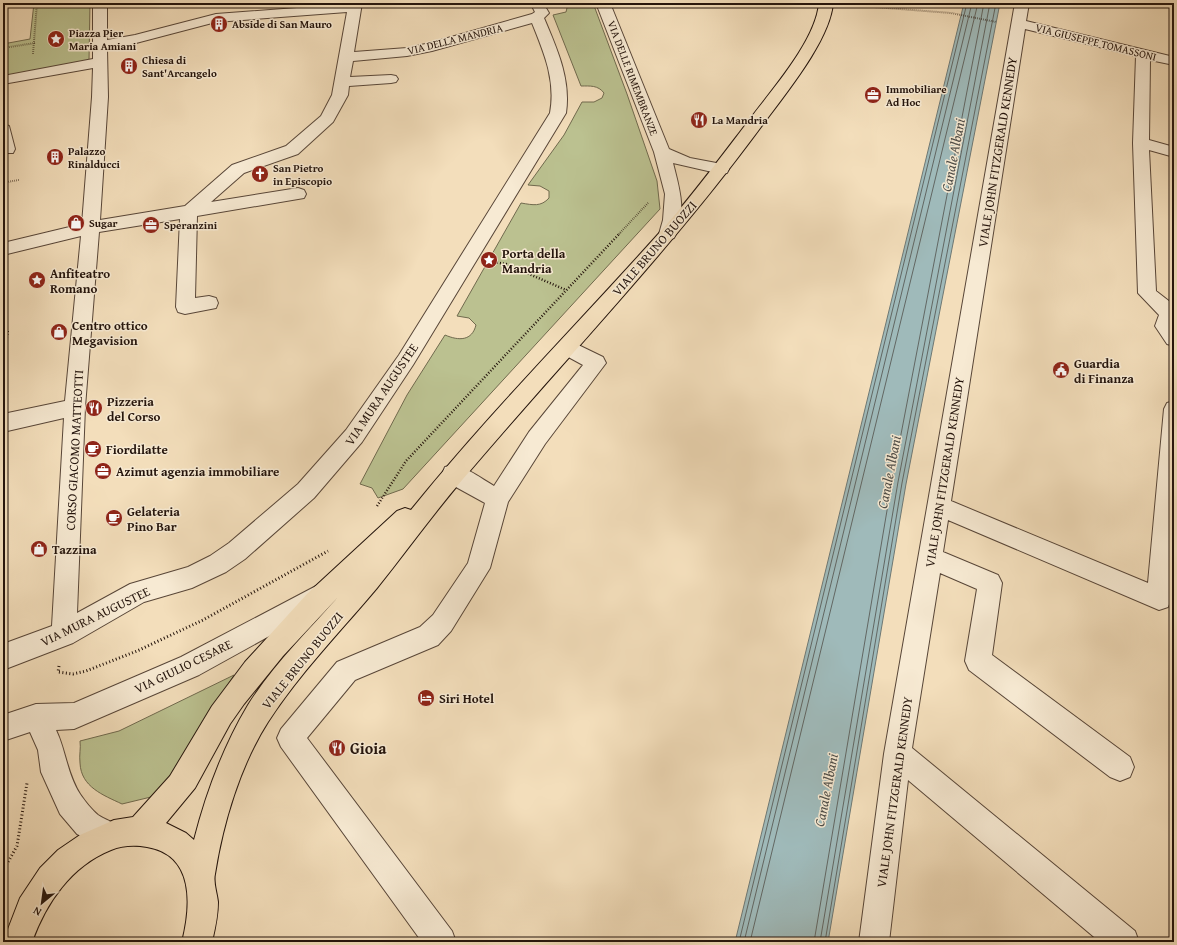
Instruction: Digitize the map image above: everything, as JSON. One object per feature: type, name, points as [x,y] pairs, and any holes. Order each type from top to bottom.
[{"type":"main road","name":"VIALE BRUNO BUOZZI","points":[[197,942],[204,900],[200,874],[215,812],[237,753],[258,714],[285,677],[370,578],[453,474],[568,348],[668,234],[721,169],[802,62],[825,14],[826,3]]},
{"type":"main road","name":"VIALE BRUNO BUOZZI","points":[[139,831],[172,795],[184,778],[233,697],[261,661],[323,593],[453,474]]},
{"type":"main road","name":"VIALE BRUNO BUOZZI","points":[[17,942],[28,911],[50,878],[78,852],[109,836],[139,831],[165,836],[186,851],[200,874]]},
{"type":"street","name":"CORSO GIACOMO MATTEOTTI","points":[[64,634],[75,407],[99,113],[100,3]]},
{"type":"street","name":"VIA DELLE RIMEMBRANZE","points":[[603,3],[662,152],[673,194],[672,220],[668,234]]},
{"type":"street","points":[[3,80],[32,74],[99,54],[136,39],[216,18],[355,5],[348,57],[340,95],[327,119],[292,150],[238,169],[189,211],[185,307],[209,303]]},
{"type":"street","name":"VIA DELLA MANDRIA","points":[[348,57],[408,52],[432,47],[537,10]]},
{"type":"street","name":"VIA MURA AUGUSTEE","points":[[3,657],[64,634],[139,592],[192,576],[218,564],[237,551],[306,491],[354,436],[406,360],[558,113],[561,101],[560,85],[537,10]]},
{"type":"street","name":"VIA GIUSEPPE TOMASSONI","points":[[1012,16],[1143,54],[1174,61]]},
{"type":"street","name":"VIALE JOHN FITZGERALD KENNEDY","points":[[874,942],[898,754],[939,506],[1012,16]]},
{"type":"street","points":[[1143,54],[1140,144],[1146,293],[1172,313],[1166,319],[1165,326],[1174,339]]},
{"type":"street","points":[[342,82],[392,79]]},
{"type":"street","points":[[3,129],[7,149]]},
{"type":"street","points":[[1140,144],[1174,152]]},
{"type":"street","name":"VIA DELLE RIMEMBRANZE","points":[[662,152],[686,162],[721,169]]},
{"type":"street","points":[[3,249],[90,228],[298,194]]},
{"type":"street","points":[[441,942],[290,738],[346,671],[429,636],[442,623],[478,568],[498,499],[537,438],[596,363],[568,348]]},
{"type":"street","points":[[3,423],[75,407]]},
{"type":"street","points":[[939,506],[1159,599],[1174,409]]},
{"type":"street","points":[[453,474],[498,499]]},
{"type":"street","points":[[930,558],[990,583],[978,660],[1120,767]]},
{"type":"street","name":"VIA GIULIO CESARE","points":[[3,728],[36,717],[74,716],[190,666],[323,593]]},
{"type":"street","points":[[36,717],[51,748],[55,772],[70,804],[87,824],[109,836]]},
{"type":"street","points":[[898,754],[1117,940]]},
{"type":"path","points":[[32,74],[38,3]]},
{"type":"path","points":[[846,4],[950,13],[1012,16]]},
{"type":"path","points":[[3,48],[34,43]]},
{"type":"path","points":[[3,178],[7,182]]},
{"type":"path","points":[[3,187],[7,182],[19,180]]},
{"type":"path","points":[[374,511],[391,482],[406,462],[650,200]]},
{"type":"path","points":[[470,256],[506,264],[566,290]]},
{"type":"path","points":[[3,331],[8,330],[3,362],[8,361]]},
{"type":"path","points":[[58,672],[73,674],[86,671],[137,651],[203,620],[328,551],[334,546]]},
{"type":"path","points":[[3,871],[17,846],[28,776]]},
{"type":"green space","name":"Piazza Pier Maria Amiani","points":[[34,3],[90,3],[89,61],[3,77],[3,44],[30,39]]},
{"type":"green space","points":[[549,3],[593,3],[627,94],[657,181],[660,209],[403,489],[378,498],[372,488],[360,484],[407,395],[445,335],[460,339],[468,337],[474,330],[476,325],[469,318],[457,316],[521,203],[533,205],[540,204],[549,198],[549,191],[540,186],[528,185],[564,135],[582,102],[594,102],[602,98],[604,93],[596,87],[581,86],[553,15],[566,12],[567,8],[563,5],[549,5]]},
{"type":"green space","points":[[234,675],[194,739],[175,775],[155,796],[122,804],[94,789],[84,778],[80,763],[80,741],[119,731]]},
{"type":"water","name":"Canale Albani","points":[[964,3],[1000,3],[906,484],[828,942],[735,942]]},
{"type":"place","name":"Abside di San Mauro","points":[[219,24]]},
{"type":"place","name":"Piazza Pier Maria Amiani","points":[[56,39]]},
{"type":"place","name":"Chiesa di Sant'Arcangelo","points":[[129,66]]},
{"type":"place","name":"Immobiliare Ad Hoc","points":[[873,95]]},
{"type":"place","name":"La Mandria","points":[[699,120]]},
{"type":"place","name":"Palazzo Rinalducci","points":[[55,157]]},
{"type":"place","name":"San Pietro in Episcopio","points":[[260,174]]},
{"type":"place","name":"Sugar","points":[[76,223]]},
{"type":"place","name":"Speranzini","points":[[151,225]]},
{"type":"place","name":"Porta della Mandria","points":[[489,260]]},
{"type":"place","name":"Anfiteatro Romano","points":[[37,280]]},
{"type":"place","name":"Centro ottico Megavision","points":[[59,332]]},
{"type":"place","name":"Guardia di Finanza","points":[[1061,370]]},
{"type":"place","name":"Pizzeria del Corso","points":[[94,408]]},
{"type":"place","name":"Fiordilatte","points":[[93,449]]},
{"type":"place","name":"Azimut agenzia immobiliare","points":[[103,471]]},
{"type":"place","name":"Gelateria Pino Bar","points":[[114,518]]},
{"type":"place","name":"Tazzina","points":[[39,549]]},
{"type":"place","name":"Siri Hotel","points":[[426,698]]},
{"type":"place","name":"Gioia","points":[[337,748]]}]
